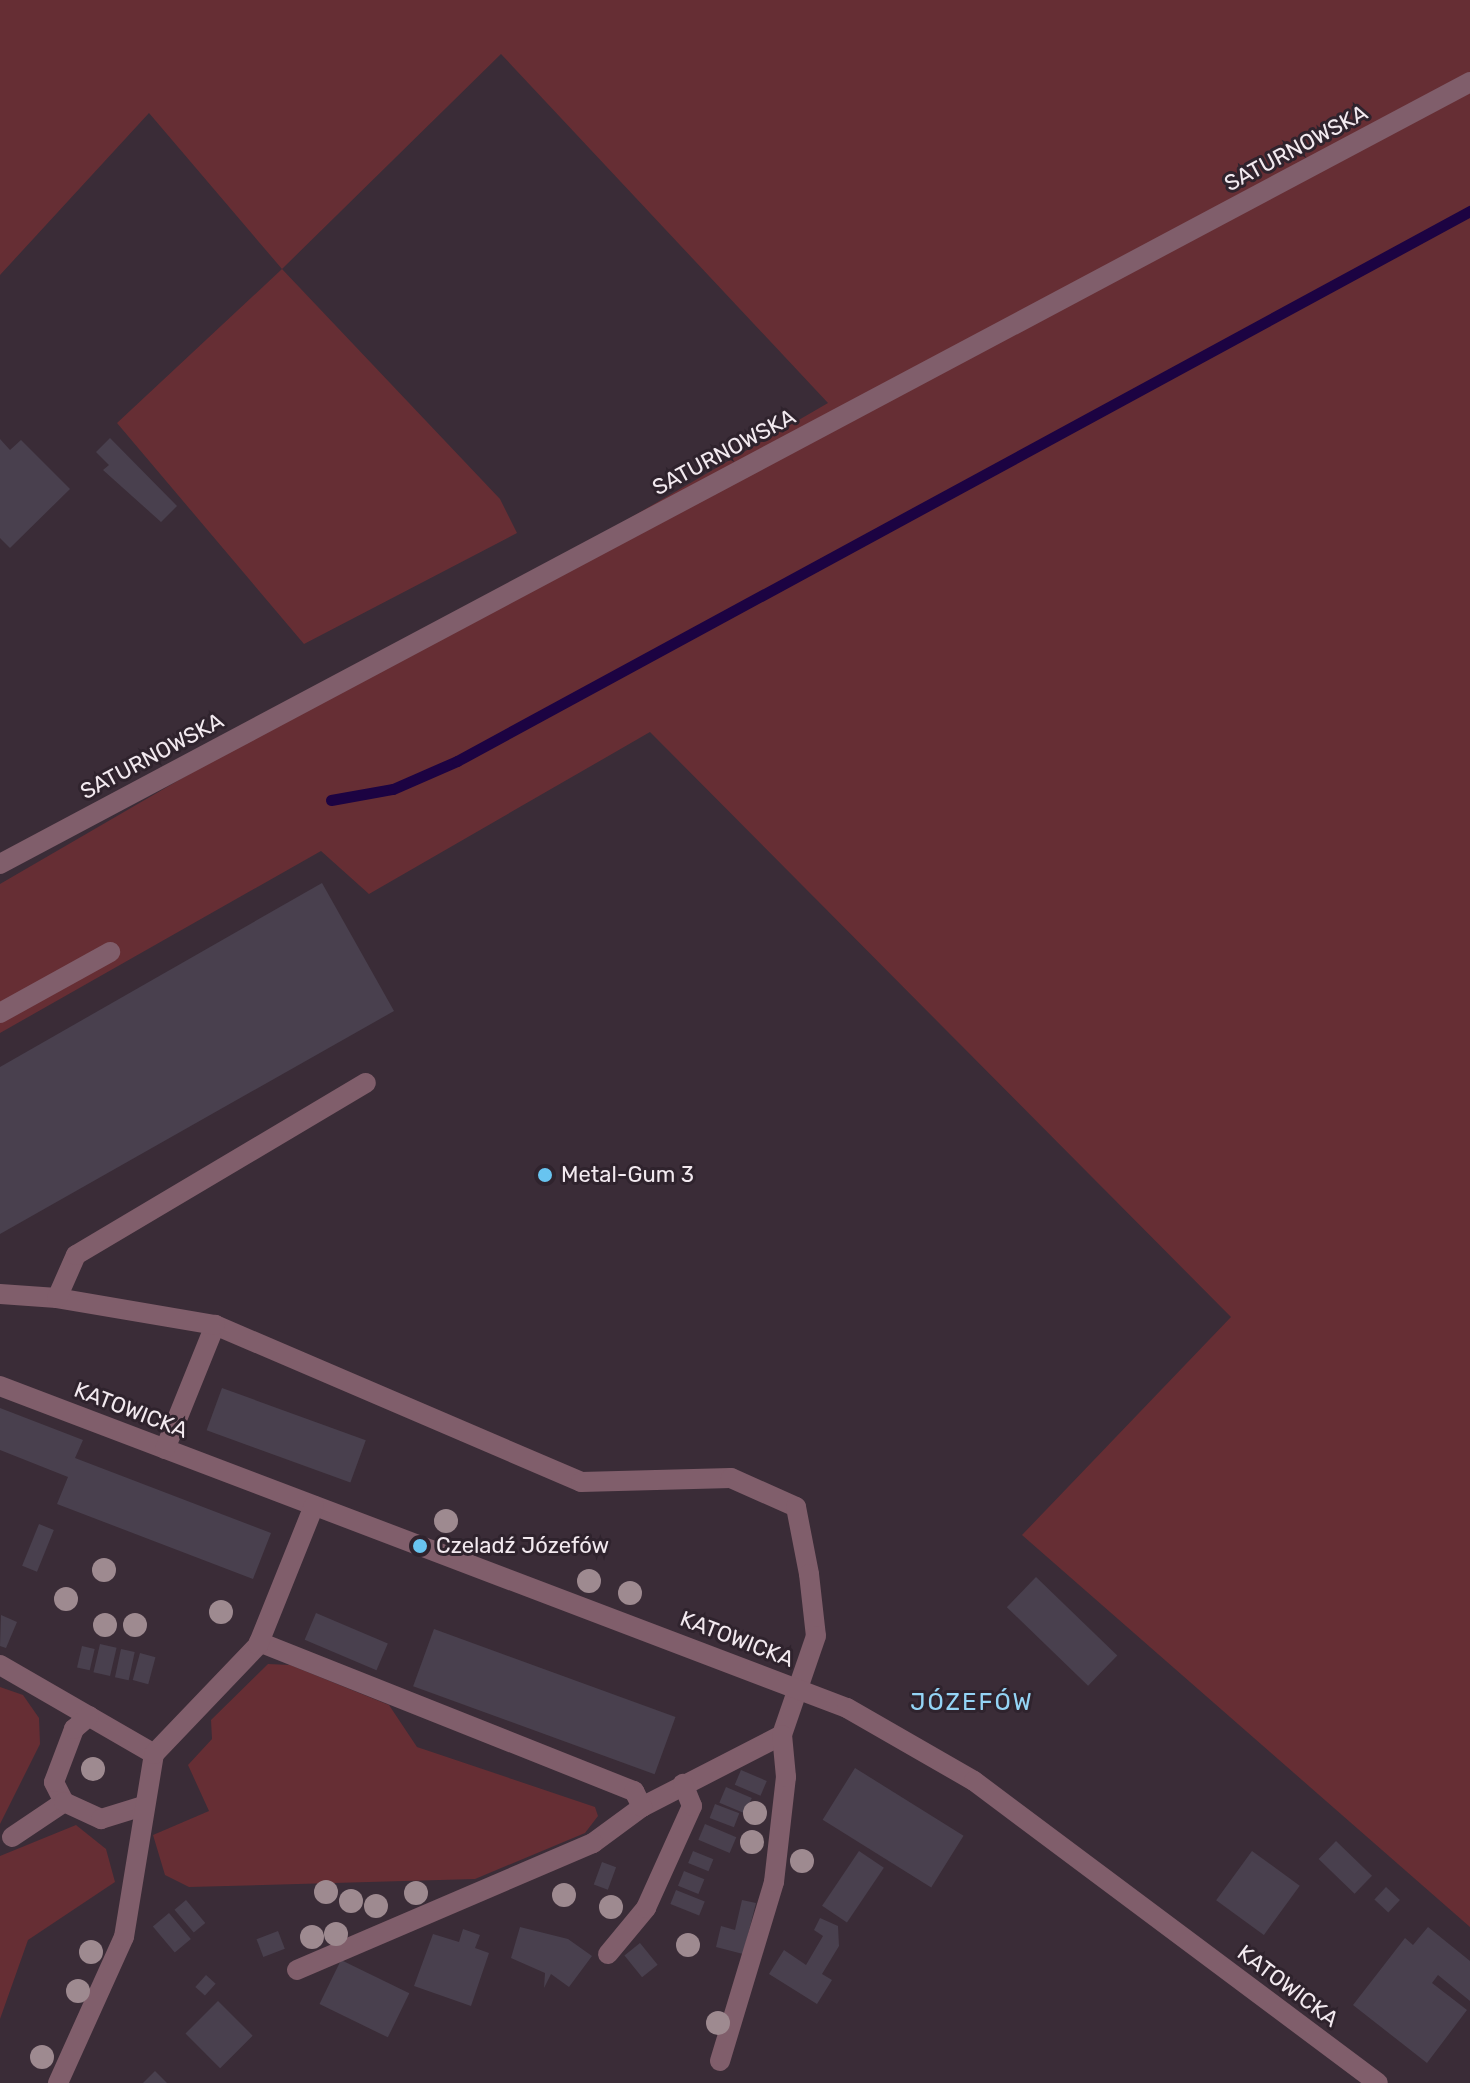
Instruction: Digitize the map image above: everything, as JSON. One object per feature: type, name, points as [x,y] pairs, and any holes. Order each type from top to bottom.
[{"type":"street","name":"SATURNOWSKA","points":[[0,864],[1470,82]]},
{"type":"street","points":[[0,1013],[110,952]]},
{"type":"street","points":[[57,1298],[76,1255],[366,1083]]},
{"type":"street","points":[[0,1294],[57,1298],[215,1325],[581,1482],[731,1478],[796,1507],[816,1636],[801,1689],[782,1735],[786,1777],[774,1882],[720,2061]]},
{"type":"street","points":[[165,1449],[215,1325]]},
{"type":"street","name":"KATOWICKA","points":[[0,1386],[847,1708],[974,1781],[1378,2083]]},
{"type":"street","points":[[58,2083],[124,1937],[143,1806],[154,1754],[259,1642],[314,1506]]},
{"type":"street","points":[[259,1642],[634,1791],[642,1807]]},
{"type":"street","points":[[0,1665],[154,1754]]},
{"type":"street","points":[[89,1716],[74,1729],[54,1782],[64,1802],[101,1819],[143,1806]]},
{"type":"street","points":[[297,1970],[593,1843],[642,1807],[782,1735]]},
{"type":"street","points":[[608,1954],[646,1908],[692,1806],[683,1784]]},
{"type":"street","points":[[12,1837],[64,1802]]},
{"type":"shaded area","points":[[0,0],[1470,0],[1470,1927],[1022,1535],[1231,1317],[650,732],[369,894],[321,851],[0,1033],[0,884],[828,403],[501,54],[282,269],[149,113],[0,275]]},
{"type":"shaded area","points":[[282,269],[500,499],[517,533],[304,644],[117,423]]},
{"type":"shaded area","points":[[268,1664],[290,1665],[389,1705],[417,1747],[595,1807],[598,1816],[585,1833],[475,1879],[189,1887],[165,1875],[153,1835],[209,1811],[188,1765],[212,1739],[211,1720]]},
{"type":"shaded area","points":[[0,1687],[23,1695],[39,1718],[40,1744],[0,1824]]},
{"type":"shaded area","points":[[76,1825],[106,1849],[115,1882],[28,1940],[0,2019],[0,1856]]},
{"type":"building","points":[[110,438],[177,506],[161,522],[103,470],[109,465],[96,452]]},
{"type":"building","points":[[0,439],[10,450],[21,440],[70,489],[10,548],[0,538]]},
{"type":"building","points":[[322,883],[394,1011],[0,1234],[0,1067]]},
{"type":"building","points":[[222,1388],[366,1440],[350,1483],[207,1430]]},
{"type":"building","points":[[0,1408],[83,1440],[75,1458],[271,1533],[253,1579],[57,1504],[68,1477],[0,1450]]},
{"type":"building","points":[[39,1524],[54,1530],[37,1572],[22,1566]]},
{"type":"building","points":[[1036,1577],[1117,1655],[1088,1686],[1007,1607]]},
{"type":"building","points":[[316,1613],[388,1643],[376,1670],[305,1640]]},
{"type":"building","points":[[1,1615],[17,1622],[6,1648],[0,1646]]},
{"type":"building","points":[[434,1629],[676,1717],[655,1774],[413,1686]]},
{"type":"building","points":[[100,1644],[117,1648],[110,1676],[93,1672]]},
{"type":"building","points":[[82,1646],[95,1649],[90,1670],[77,1667]]},
{"type":"building","points":[[121,1649],[135,1652],[129,1680],[115,1677]]},
{"type":"building","points":[[140,1653],[155,1657],[148,1684],[133,1680]]},
{"type":"building","points":[[855,1768],[964,1836],[931,1888],[823,1820]]},
{"type":"building","points":[[741,1770],[767,1781],[761,1796],[735,1785]]},
{"type":"building","points":[[726,1787],[752,1798],[745,1814],[719,1803]]},
{"type":"building","points":[[715,1804],[739,1813],[734,1827],[710,1818]]},
{"type":"building","points":[[705,1824],[736,1837],[730,1853],[698,1840]]},
{"type":"building","points":[[1336,1841],[1372,1876],[1355,1894],[1319,1859]]},
{"type":"building","points":[[693,1851],[713,1859],[709,1871],[688,1863]]},
{"type":"building","points":[[859,1851],[884,1868],[847,1922],[822,1906]]},
{"type":"building","points":[[1252,1851],[1300,1886],[1264,1935],[1216,1900]]},
{"type":"building","points":[[602,1862],[616,1867],[608,1890],[594,1885]]},
{"type":"building","points":[[684,1871],[704,1879],[698,1894],[678,1886]]},
{"type":"building","points":[[1386,1887],[1400,1900],[1388,1912],[1374,1899]]},
{"type":"building","points":[[676,1890],[705,1902],[699,1916],[670,1904]]},
{"type":"building","points":[[186,1900],[205,1923],[194,1933],[175,1910]]},
{"type":"building","points":[[742,1900],[756,1903],[743,1954],[716,1947],[721,1926],[735,1930]]},
{"type":"building","points":[[169,1913],[191,1939],[175,1953],[153,1926]]},
{"type":"building","points":[[820,1918],[838,1926],[839,1946],[822,1974],[832,1980],[817,2004],[769,1974],[784,1950],[806,1965],[823,1936],[814,1930]]},
{"type":"building","points":[[520,1927],[568,1939],[592,1956],[569,1987],[551,1974],[544,1988],[545,1973],[511,1958]]},
{"type":"building","points":[[1428,1927],[1470,1961],[1470,2001],[1438,1975],[1432,1983],[1467,2010],[1427,2063],[1353,2005],[1405,1938],[1413,1945]]},
{"type":"building","points":[[463,1929],[480,1935],[475,1948],[489,1953],[471,2006],[414,1986],[433,1934],[459,1942]]},
{"type":"building","points":[[278,1931],[285,1949],[263,1957],[257,1939]]},
{"type":"building","points":[[640,1943],[658,1965],[642,1977],[624,1956]]},
{"type":"building","points":[[341,1960],[409,1993],[388,2037],[320,2004]]},
{"type":"building","points":[[206,1975],[216,1984],[205,1996],[195,1987]]},
{"type":"building","points":[[218,2001],[253,2036],[220,2068],[185,2034]]},
{"type":"building","points":[[155,2071],[167,2083],[143,2083]]},
{"type":"waterway","points":[[331,800],[393,789],[457,761],[1470,211]]},
{"type":"place","name":"Metal-Gum 3","points":[[545,1175]]},
{"type":"place","name":"Czeladź Józefów","points":[[420,1546]]},
{"type":"district","name":"JÓZEFÓW","points":[[972,1703]]}]
